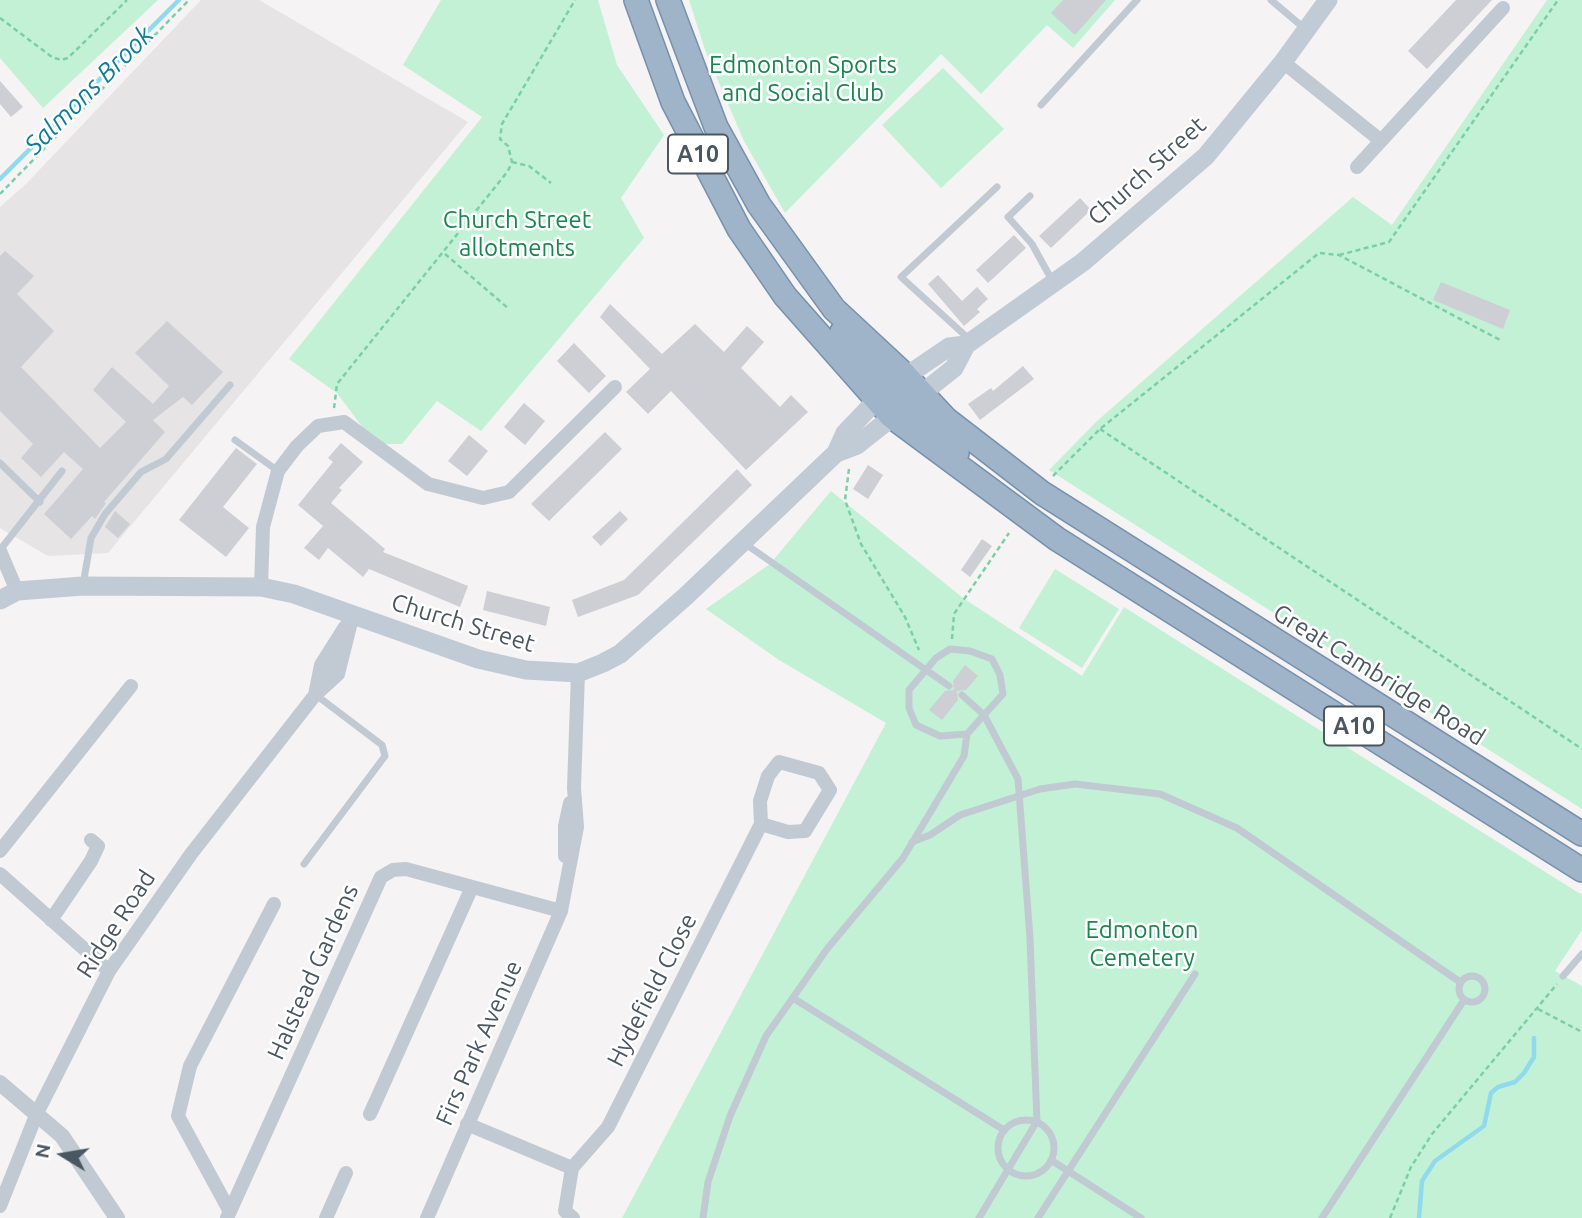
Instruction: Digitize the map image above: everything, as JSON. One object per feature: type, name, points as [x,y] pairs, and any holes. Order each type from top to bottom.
[{"type":"highway","name":"A10","points":[[636,0],[673,102],[739,229],[785,296],[954,449],[963,469],[1058,539],[1582,870]]},
{"type":"highway","name":"A10","points":[[668,0],[700,90],[738,169],[784,243],[889,388],[907,404]]},
{"type":"highway","name":"Great Cambridge Road","points":[[907,404],[946,419],[1042,493],[1582,834]]},
{"type":"highway","points":[[1182,617],[1198,591]]},
{"type":"main road","name":"Church Street","points":[[9,596],[83,586],[261,587],[294,594],[478,659],[551,674],[579,673],[620,654],[743,543],[836,453],[845,433],[889,388],[949,347],[969,342],[1083,262],[1206,156],[1283,62],[1328,0]]},
{"type":"main road","name":"Church Street","points":[[836,453],[857,445],[954,368],[969,342]]},
{"type":"street","points":[[1357,167],[1503,8]]},
{"type":"street","points":[[1283,62],[1380,140]]},
{"type":"street","points":[[261,587],[263,527],[278,471],[297,446],[318,426],[344,422],[428,484],[483,498],[509,492],[615,387]]},
{"type":"street","points":[[0,550],[9,596]]},
{"type":"street","name":"Ridge Road","points":[[0,1206],[37,1113],[108,971],[191,854],[316,695],[338,674],[353,614]]},
{"type":"street","name":"Firs Park Avenue","points":[[427,1218],[561,911],[566,885],[565,825],[574,788],[579,673]]},
{"type":"street","points":[[0,851],[131,686]]},
{"type":"street","name":"Hydefield Close","points":[[572,1168],[608,1127],[761,824],[760,801],[768,776],[779,762],[819,773],[830,790],[805,831],[788,832],[761,824]]},
{"type":"street","points":[[51,920],[91,862],[98,846],[91,840]]},
{"type":"street","name":"Halstead Gardens","points":[[228,1214],[381,877],[393,870],[406,869],[561,911]]},
{"type":"street","points":[[0,874],[108,971]]},
{"type":"street","points":[[370,1114],[472,887]]},
{"type":"street","points":[[228,1214],[178,1116],[190,1066],[274,904]]},
{"type":"street","points":[[0,1083],[62,1136],[117,1218]]},
{"type":"street","points":[[467,1124],[572,1168],[565,1211],[573,1218]]},
{"type":"street","points":[[326,1218],[346,1173]]},
{"type":"lane","points":[[1041,106],[1137,0]]},
{"type":"lane","points":[[1271,0],[1307,31]]},
{"type":"lane","points":[[969,342],[901,277],[997,187]]},
{"type":"lane","points":[[1030,196],[1008,217],[1032,244],[1053,283]]},
{"type":"lane","points":[[83,586],[91,538],[105,514],[141,472],[166,459],[230,385]]},
{"type":"lane","points":[[235,440],[278,471]]},
{"type":"lane","points":[[0,463],[40,502]]},
{"type":"lane","points":[[0,550],[62,471]]},
{"type":"lane","points":[[743,543],[948,686]]},
{"type":"lane","points":[[704,1218],[708,1182],[730,1116],[766,1036],[827,949],[903,858],[964,756],[967,734],[1003,694],[1000,675],[992,659],[970,650],[950,649],[936,658],[909,690],[909,708],[916,725],[940,736],[967,734]]},
{"type":"lane","points":[[304,864],[385,756],[382,745],[316,695]]},
{"type":"lane","points":[[962,695],[984,715],[1018,779],[1030,938],[1037,1121],[979,1218]]},
{"type":"lane","points":[[912,842],[930,835],[960,815],[1019,794],[1074,784],[1160,794],[1237,828],[1460,982]]},
{"type":"lane","points":[[1563,976],[1582,954]]},
{"type":"lane","points":[[1038,1218],[1195,974]]},
{"type":"lane","points":[[1468,976],[1477,976],[1484,982],[1486,991],[1481,999],[1473,1003],[1464,1000],[1458,992],[1460,982],[1468,976]]},
{"type":"lane","points":[[793,998],[1004,1130]]},
{"type":"lane","points":[[1322,1218],[1464,1000]]},
{"type":"lane","points":[[1021,1119],[1037,1121],[1049,1131],[1054,1145],[1051,1160],[1043,1170],[1032,1175],[1019,1175],[1008,1170],[998,1156],[998,1140],[1004,1130],[1021,1119]]},
{"type":"lane","points":[[1051,1160],[1141,1218]]},
{"type":"path","points":[[0,18],[52,57],[61,60],[68,58],[127,0]]},
{"type":"path","points":[[0,194],[189,0]]},
{"type":"path","points":[[512,162],[508,146],[500,139],[502,124],[575,0]]},
{"type":"path","points":[[1052,478],[1100,429],[1319,253],[1339,255],[1389,242],[1558,0]]},
{"type":"path","points":[[512,162],[529,166],[551,183]]},
{"type":"path","points":[[335,422],[337,384],[444,253],[512,162]]},
{"type":"path","points":[[444,253],[509,309]]},
{"type":"path","points":[[1339,255],[1500,341]]},
{"type":"path","points":[[1100,429],[1582,749]]},
{"type":"path","points":[[849,469],[845,500],[861,544],[905,617],[927,670]]},
{"type":"path","points":[[950,649],[954,614],[1009,533]]},
{"type":"path","points":[[1390,1218],[1411,1167],[1432,1133],[1563,976]]},
{"type":"path","points":[[1538,1009],[1582,1032]]},
{"type":"shaded area","points":[[201,0],[259,0],[468,122],[108,553],[48,556],[0,528],[0,207],[26,184]]},
{"type":"green space","points":[[0,0],[158,0],[43,108],[0,58]]},
{"type":"green space","name":"Church Street allotments","points":[[441,0],[598,0],[617,65],[664,135],[621,198],[644,238],[481,431],[437,401],[402,444],[375,444],[337,393],[289,359],[482,117],[403,65]]},
{"type":"green space","name":"Edmonton Sports and Social Club","points":[[689,0],[1115,0],[1073,48],[1047,25],[981,94],[941,54],[785,213],[744,141],[705,50]]},
{"type":"green space","points":[[1547,0],[1582,0],[1582,809],[1049,470],[1096,422],[1353,197],[1392,225]]},
{"type":"green space","points":[[943,68],[1004,129],[941,188],[882,125]]},
{"type":"green space","name":"Edmonton Cemetery","points":[[831,491],[963,598],[1082,676],[1124,607],[1582,895],[1582,930],[1555,971],[1582,986],[1582,1218],[622,1218],[886,723],[779,660],[706,609],[770,564]]},
{"type":"green space","points":[[1055,569],[1119,609],[1082,668],[1019,628]]},
{"type":"building","points":[[1063,0],[1106,0],[1075,35],[1051,13]]},
{"type":"building","points":[[1456,0],[1492,0],[1427,69],[1408,51]]},
{"type":"building","points":[[0,81],[23,107],[11,117],[0,104]]},
{"type":"building","points":[[1080,198],[1091,210],[1051,248],[1039,236]]},
{"type":"building","points":[[1014,235],[1026,248],[988,283],[976,270]]},
{"type":"building","points":[[5,251],[34,276],[17,294],[54,331],[21,367],[100,448],[126,422],[93,390],[112,367],[153,404],[169,386],[135,353],[167,321],[223,372],[192,405],[183,397],[153,420],[165,432],[104,502],[106,503],[95,519],[92,516],[71,539],[44,514],[83,469],[64,452],[41,477],[21,458],[33,444],[0,411],[0,256]]},
{"type":"building","points":[[938,275],[962,301],[977,287],[988,299],[977,309],[980,312],[964,326],[928,284]]},
{"type":"building","points":[[1441,282],[1510,310],[1503,329],[1433,300]]},
{"type":"building","points":[[610,304],[662,354],[695,324],[724,352],[747,326],[764,342],[741,368],[780,407],[791,395],[808,412],[746,470],[671,391],[648,414],[626,392],[650,369],[600,317]]},
{"type":"building","points":[[574,343],[606,376],[589,393],[557,361]]},
{"type":"building","points":[[1023,366],[1034,379],[980,420],[968,404],[991,388],[993,391]]},
{"type":"building","points":[[524,403],[545,421],[525,445],[504,427]]},
{"type":"building","points":[[605,432],[622,449],[549,521],[531,504]]},
{"type":"building","points":[[469,435],[488,451],[467,476],[448,461]]},
{"type":"building","points":[[341,443],[363,462],[339,488],[342,490],[331,503],[385,549],[383,552],[468,586],[460,607],[369,569],[363,577],[328,548],[319,560],[304,548],[323,526],[298,505],[333,462],[328,458]]},
{"type":"building","points":[[236,448],[257,464],[223,507],[249,528],[226,557],[179,520]]},
{"type":"building","points":[[868,465],[883,475],[868,499],[853,489]]},
{"type":"building","points":[[737,469],[752,485],[638,595],[578,617],[572,600],[624,580]]},
{"type":"building","points":[[115,511],[130,524],[118,538],[105,527]]},
{"type":"building","points":[[620,511],[628,519],[601,546],[592,537]]},
{"type":"building","points":[[982,539],[992,546],[970,577],[961,570]]},
{"type":"building","points":[[487,591],[550,607],[546,626],[483,610]]},
{"type":"building","points":[[965,665],[978,676],[966,690],[957,691],[958,700],[942,720],[929,710],[945,691],[954,690],[953,681]]},
{"type":"waterway","name":"Salmons Brook","points":[[0,179],[179,0]]},
{"type":"waterway","points":[[1419,1218],[1422,1181],[1435,1161],[1484,1126],[1491,1093],[1498,1087],[1515,1082],[1524,1073],[1534,1057],[1534,1038]]}]
